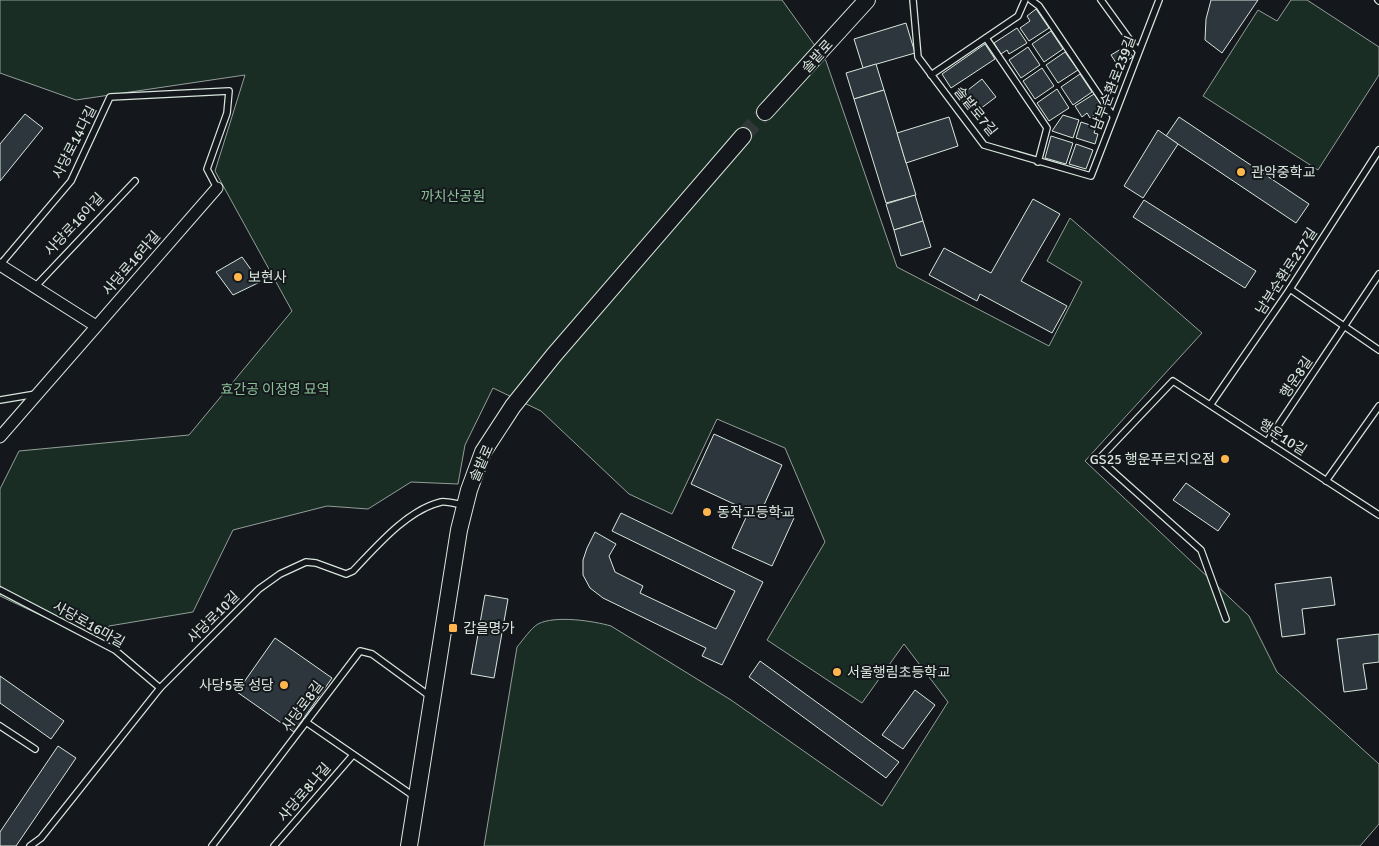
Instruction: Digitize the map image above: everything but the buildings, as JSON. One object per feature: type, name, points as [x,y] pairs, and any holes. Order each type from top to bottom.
[{"type":"street","name":"솔밭로","points":[[765,112],[867,0]]},
{"type":"street","name":"솔밭로","points":[[409,846],[459,530],[465,505],[483,452],[513,406],[554,355],[743,136]]},
{"type":"street","name":"사당로16라길","points":[[0,437],[217,188]]},
{"type":"street","points":[[0,265],[96,326]]},
{"type":"lane","name":"솔밭로7길","points":[[914,0],[918,57],[984,146],[1091,176]]},
{"type":"lane","points":[[931,75],[1018,16],[1025,0]]},
{"type":"lane","points":[[1032,0],[1039,6],[1113,116]]},
{"type":"lane","points":[[1101,0],[1138,51]]},
{"type":"lane","name":"남부순환로239길","points":[[1091,176],[1158,0]]},
{"type":"lane","points":[[986,38],[1047,128],[1038,162]]},
{"type":"lane","name":"사당로16라길","points":[[217,188],[207,169],[227,113],[229,91]]},
{"type":"lane","name":"사당로14다길","points":[[0,265],[70,181],[110,97],[229,91]]},
{"type":"lane","name":"남부순환로237길","points":[[1211,404],[1290,289],[1378,153]]},
{"type":"lane","name":"사당로16아길","points":[[34,288],[135,181]]},
{"type":"lane","name":"행운8길","points":[[1267,442],[1379,274]]},
{"type":"lane","points":[[1290,289],[1379,350]]},
{"type":"lane","name":"행운10길","points":[[1226,619],[1200,550],[1099,459],[1173,381],[1379,515]]},
{"type":"lane","points":[[0,400],[36,394]]},
{"type":"lane","points":[[1326,481],[1379,406]]},
{"type":"lane","name":"사당로10길","points":[[30,846],[41,838],[160,688],[259,589],[280,574],[306,562],[316,563],[346,574],[353,571],[387,535],[426,507],[443,502],[465,505]]},
{"type":"lane","name":"사당로16마길","points":[[0,590],[115,650],[160,688]]},
{"type":"lane","name":"사당로8길","points":[[212,846],[360,651],[372,654],[432,699]]},
{"type":"lane","points":[[306,722],[417,798]]},
{"type":"lane","points":[[0,726],[34,749]]},
{"type":"lane","name":"사당로8나길","points":[[274,846],[353,755]]},
{"type":"green space","name":"까치산공원","points":[[0,0],[782,0],[826,61],[897,267],[1049,346],[1082,282],[1047,261],[1070,218],[1202,333],[1085,461],[1249,616],[1277,672],[1379,764],[1379,824],[1360,846],[484,846],[517,647],[533,628],[545,621],[564,619],[595,622],[611,626],[731,700],[882,806],[948,702],[904,644],[862,703],[767,640],[825,542],[785,448],[717,419],[672,514],[629,494],[541,411],[493,388],[465,445],[458,484],[411,482],[368,509],[327,506],[233,530],[193,612],[109,626],[93,640],[0,596],[0,489],[19,451],[189,435],[292,311],[215,171],[245,75],[76,100],[0,73]]},
{"type":"green space","points":[[1291,0],[1307,0],[1379,47],[1379,75],[1318,170],[1203,96],[1258,10],[1277,21]]},
{"type":"tunnel","points":[[743,136],[765,112]]},
{"type":"place","name":"관악중학교","points":[[1241,172]]},
{"type":"place","name":"보현사","points":[[238,277]]},
{"type":"place","name":"GS25 행운푸르지오점","points":[[1225,459]]},
{"type":"place","name":"동작고등학교","points":[[707,512]]},
{"type":"place","name":"갑을명가","points":[[453,628]]},
{"type":"place","name":"서울행림초등학교","points":[[837,672]]},
{"type":"place","name":"사당5동 성당","points":[[284,685]]},
{"type":"park label","name":"효간공 이정영 묘역","points":[[275,389]]}]
